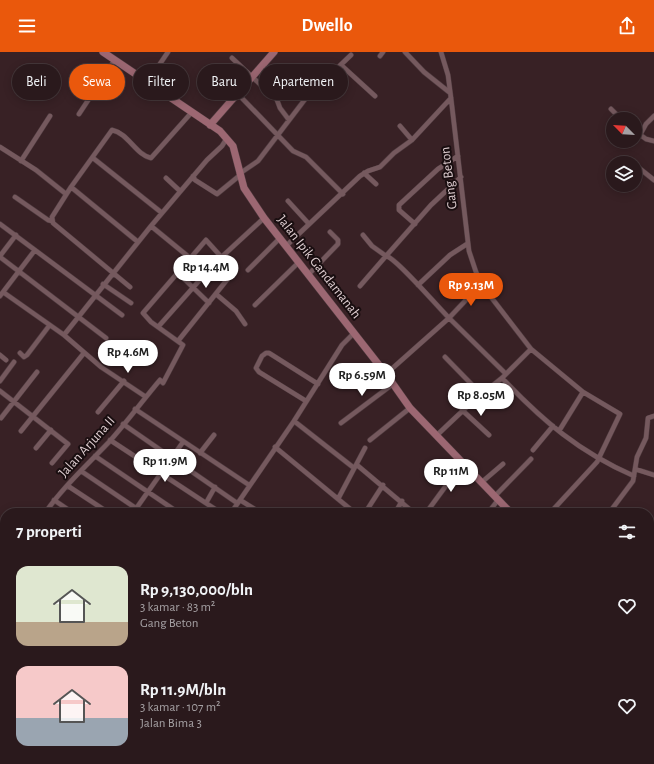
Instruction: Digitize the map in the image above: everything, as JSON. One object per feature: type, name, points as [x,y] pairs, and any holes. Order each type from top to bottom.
[{"type":"street","points":[[103,52],[114,57],[133,72]]},
{"type":"street","points":[[160,64],[168,52]]},
{"type":"street","points":[[252,77],[274,52]]},
{"type":"street","points":[[405,52],[424,72],[449,92]]},
{"type":"street","name":"Gang Beton","points":[[441,52],[448,75],[461,177],[467,244],[481,284],[531,349],[583,392],[620,414],[598,460]]},
{"type":"street","points":[[341,64],[351,55]]},
{"type":"street","points":[[79,114],[114,57]]},
{"type":"street","points":[[232,58],[265,88],[274,92],[280,108],[289,120]]},
{"type":"street","points":[[348,72],[375,96]]},
{"type":"street","points":[[286,246],[364,173],[380,167],[394,153],[412,140],[451,98]]},
{"type":"street","points":[[64,336],[103,284],[180,191],[222,146],[227,138],[173,100]]},
{"type":"street","points":[[210,125],[233,100]]},
{"type":"street","points":[[244,100],[277,136],[293,151],[306,157],[343,194]]},
{"type":"street","points":[[194,176],[195,180],[217,194],[258,160],[304,100]]},
{"type":"street","points":[[611,109],[614,112]]},
{"type":"street","points":[[52,221],[52,218],[66,194],[113,130],[146,157],[151,158],[192,112]]},
{"type":"street","points":[[21,161],[50,116]]},
{"type":"street","points":[[642,131],[646,124],[654,116]]},
{"type":"street","points":[[400,126],[412,140]]},
{"type":"street","points":[[642,136],[650,141],[654,141]]},
{"type":"street","name":"Jalan Ipik Gandamanah","points":[[227,138],[232,146],[239,175],[246,193],[264,218],[386,374],[410,408],[506,508]]},
{"type":"street","points":[[0,147],[66,194]]},
{"type":"street","points":[[415,224],[399,210],[399,205],[438,169],[458,156]]},
{"type":"street","points":[[93,158],[162,213]]},
{"type":"street","points":[[642,170],[654,180]]},
{"type":"street","points":[[364,173],[376,184]]},
{"type":"street","points":[[360,286],[431,205],[461,177]]},
{"type":"street","points":[[166,178],[180,191]]},
{"type":"street","points":[[72,186],[138,242]]},
{"type":"street","points":[[15,197],[48,220],[52,221],[130,287]]},
{"type":"street","points":[[288,201],[309,224]]},
{"type":"street","points":[[158,327],[192,287],[221,257],[264,218]]},
{"type":"street","points":[[0,224],[122,315]]},
{"type":"street","points":[[151,226],[190,258]]},
{"type":"street","points":[[308,275],[338,244],[338,240],[330,232]]},
{"type":"street","points":[[16,235],[0,257],[106,338]]},
{"type":"street","points":[[363,235],[372,246],[391,258],[506,374]]},
{"type":"street","points":[[248,270],[280,238]]},
{"type":"street","points":[[206,240],[221,257],[234,271],[178,341],[144,316],[143,313],[206,240]]},
{"type":"street","points":[[418,285],[450,256],[467,244]]},
{"type":"street","points":[[35,250],[1,294],[50,326],[101,367],[146,397]]},
{"type":"street","points":[[255,305],[298,263]]},
{"type":"street","points":[[178,272],[209,303]]},
{"type":"street","points":[[103,284],[131,303]]},
{"type":"street","points":[[386,374],[419,342],[450,318],[481,284]]},
{"type":"street","points":[[216,294],[236,311],[245,324]]},
{"type":"street","points":[[20,354],[24,357],[27,356],[50,326]]},
{"type":"street","points":[[235,508],[274,447],[294,421],[342,345],[354,333]]},
{"type":"street","name":"Jalan Arjuna II","points":[[48,508],[54,500],[110,440],[160,380],[163,383],[183,346],[178,341]]},
{"type":"street","points":[[436,436],[462,410],[502,378],[531,349]]},
{"type":"street","points":[[21,431],[84,353]]},
{"type":"street","points":[[306,401],[259,372],[256,368],[262,356],[269,353],[318,384]]},
{"type":"street","points":[[0,355],[6,360]]},
{"type":"street","points":[[445,357],[482,395]]},
{"type":"street","points":[[0,381],[2,374],[14,362]]},
{"type":"street","points":[[1,418],[37,372]]},
{"type":"street","points":[[502,378],[527,404],[567,438],[598,460],[634,476]]},
{"type":"street","points":[[98,412],[124,381]]},
{"type":"street","points":[[341,424],[393,384]]},
{"type":"street","points":[[0,391],[68,444],[52,463]]},
{"type":"street","points":[[559,431],[583,392]]},
{"type":"street","points":[[370,440],[410,408]]},
{"type":"street","points":[[136,409],[249,485]]},
{"type":"street","points":[[462,410],[489,436]]},
{"type":"street","points":[[613,508],[625,492],[634,476],[636,460],[646,438],[648,418],[652,416]]},
{"type":"street","points":[[294,421],[383,485],[409,508]]},
{"type":"street","points":[[123,424],[215,487],[251,508]]},
{"type":"street","points":[[533,450],[553,426]]},
{"type":"street","points":[[36,448],[51,430]]},
{"type":"street","points":[[200,453],[214,435]]},
{"type":"street","points":[[110,440],[213,508]]},
{"type":"street","points":[[137,508],[171,457],[183,442]]},
{"type":"street","points":[[274,447],[348,508]]},
{"type":"street","points":[[338,500],[365,448]]},
{"type":"street","points":[[95,456],[172,508]]},
{"type":"street","points":[[491,508],[497,498],[531,459]]},
{"type":"street","points":[[555,508],[598,460]]},
{"type":"street","points":[[482,482],[503,464]]},
{"type":"street","points":[[430,508],[448,483],[465,465]]},
{"type":"street","points":[[635,469],[654,475]]},
{"type":"street","points":[[81,471],[131,508]]},
{"type":"street","points":[[368,508],[383,485]]},
{"type":"street","points":[[68,486],[101,508]]},
{"type":"street","points":[[206,504],[215,487]]},
{"type":"street","points":[[54,500],[66,508]]},
{"type":"street","points":[[398,508],[402,501]]}]
